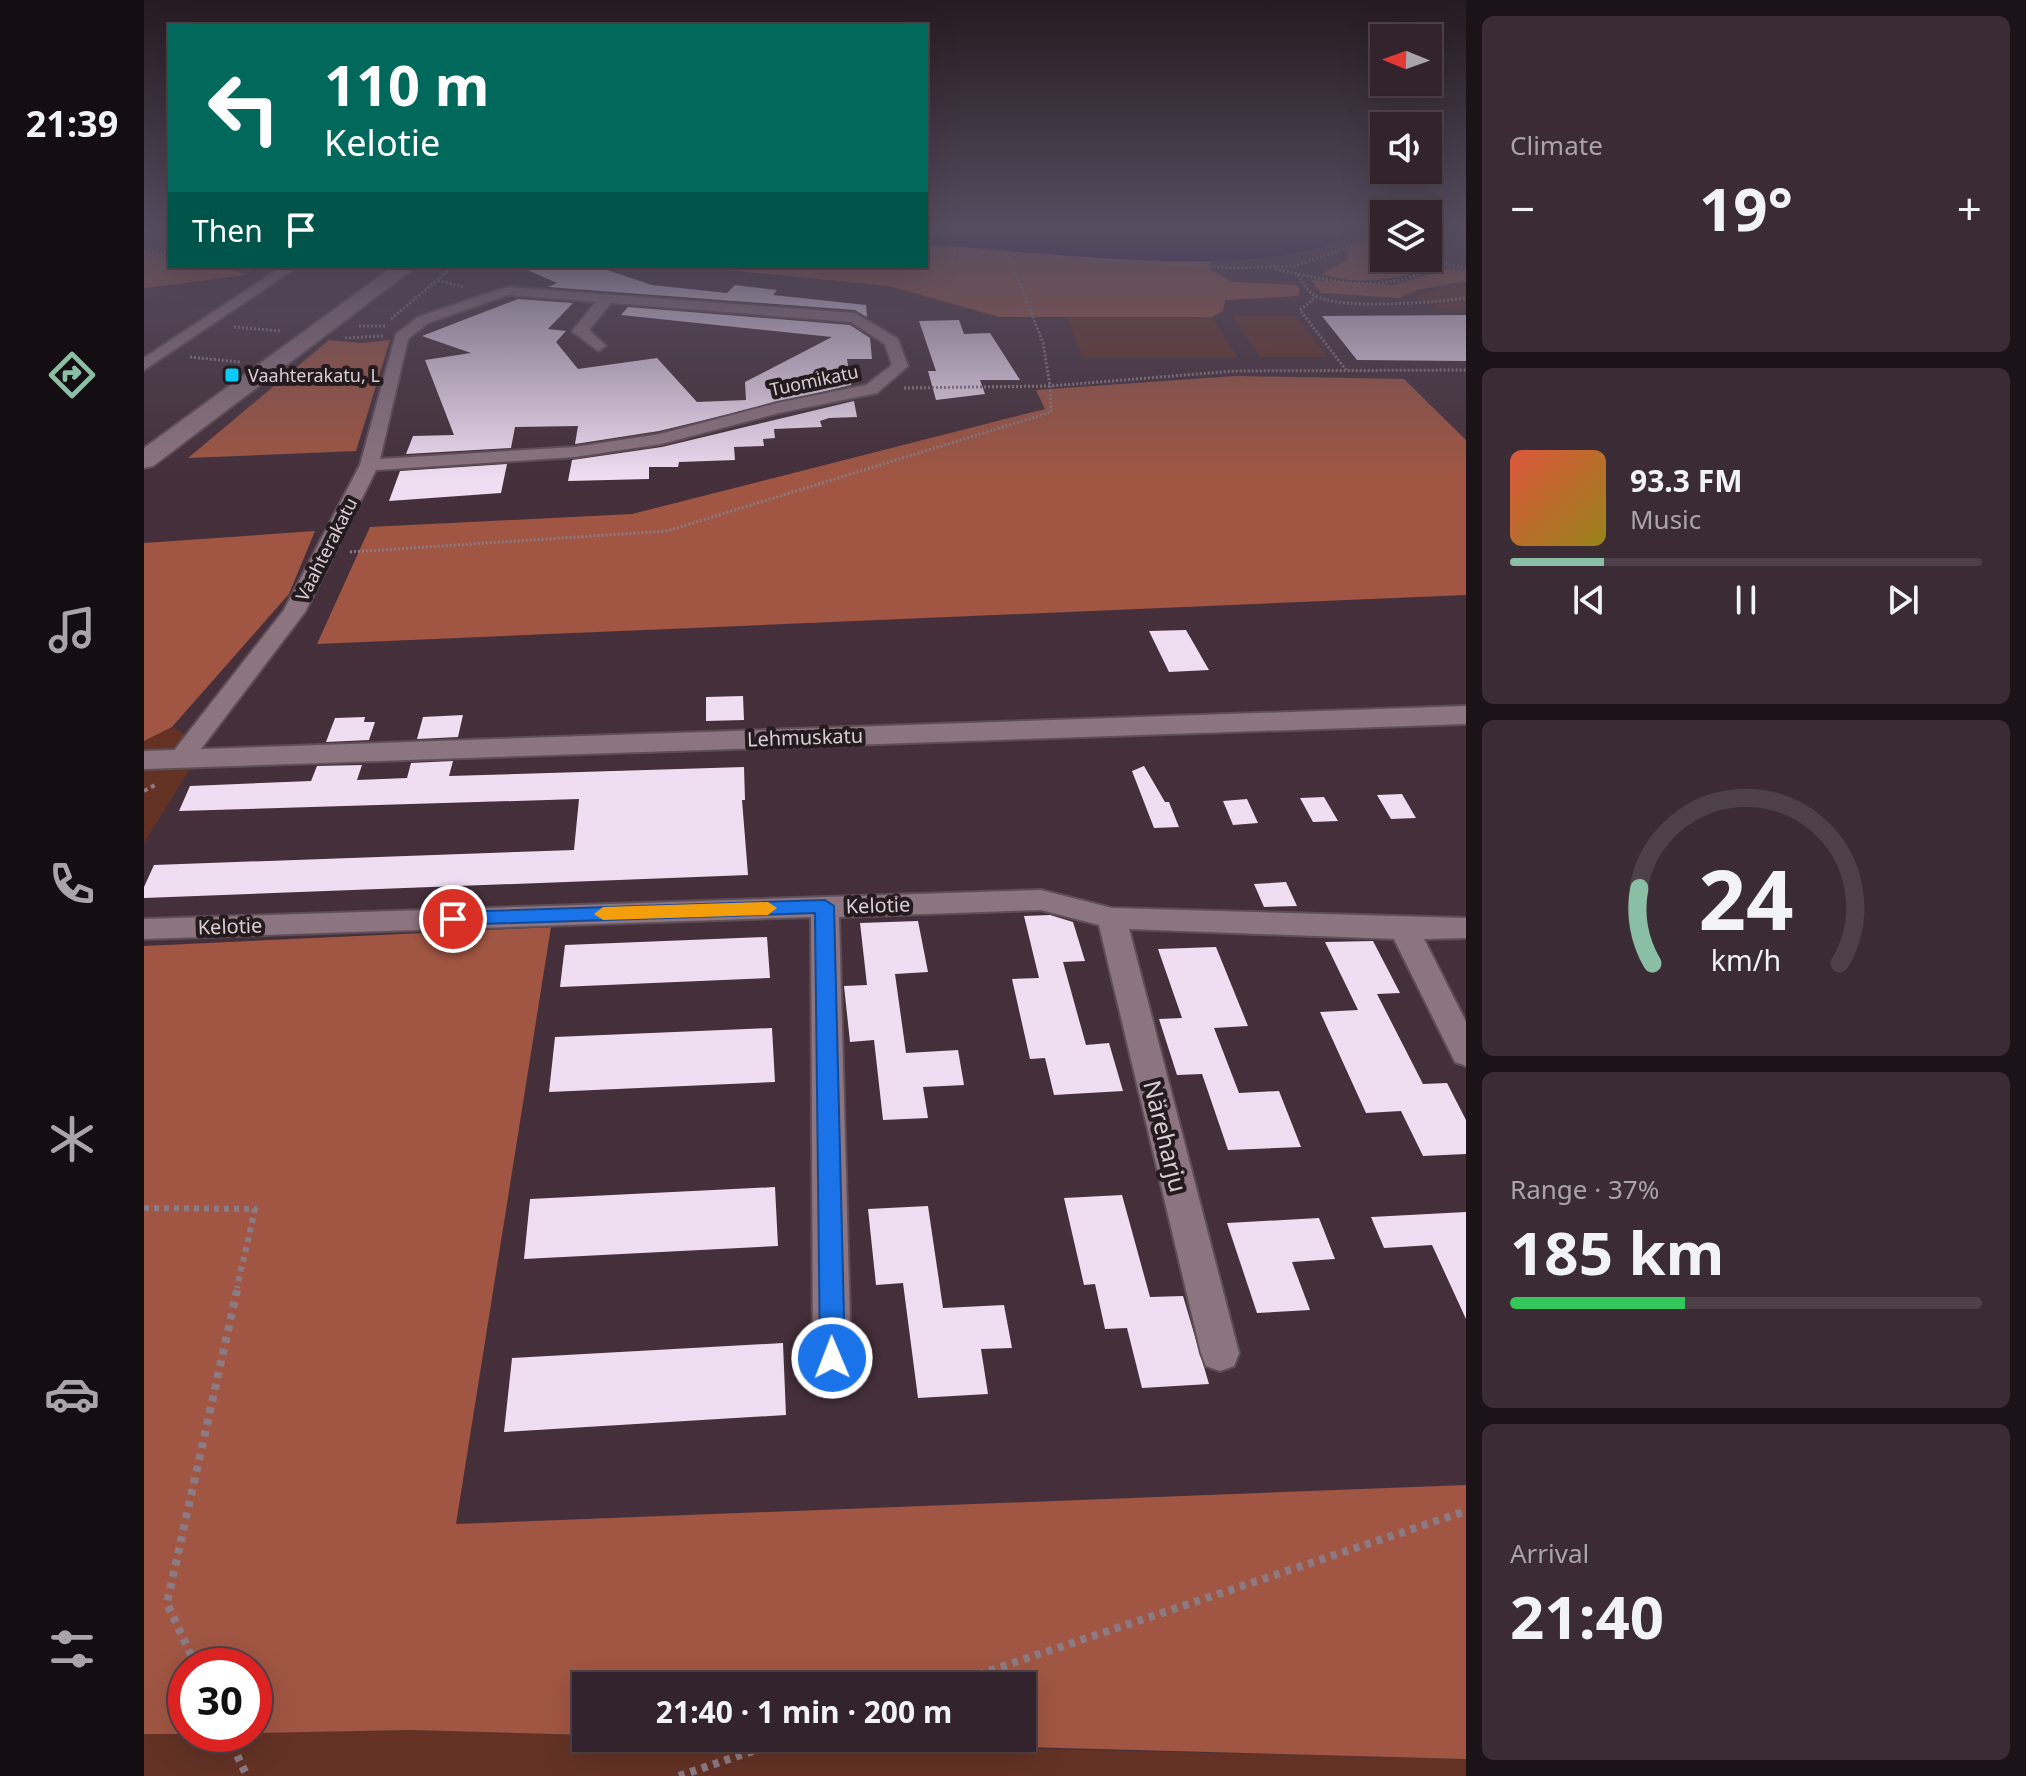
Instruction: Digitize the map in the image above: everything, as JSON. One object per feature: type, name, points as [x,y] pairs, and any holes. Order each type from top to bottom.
[{"type":"main road","points":[[144,460],[345,312]]},
{"type":"street","points":[[151,361],[224,312]]},
{"type":"street","name":"Tuomikatu","points":[[423,320],[447,312]]},
{"type":"street","points":[[596,312],[580,331],[598,346]]},
{"type":"street","name":"Tuomikatu","points":[[369,465],[575,452],[661,439],[777,408],[871,389],[900,366],[892,342],[855,318],[779,312]]},
{"type":"street","name":"Vaahterakatu","points":[[182,757],[294,612],[369,465],[401,337],[423,320]]},
{"type":"street","name":"Lehmuskatu","points":[[144,760],[1466,715]]},
{"type":"street","name":"Kelotie","points":[[144,929],[1041,900],[1112,918],[1404,929],[1466,928]]},
{"type":"street","points":[[825,906],[832,1358]]},
{"type":"street","name":"Näreharju","points":[[1112,918],[1220,1353]]},
{"type":"street","points":[[1404,929],[1466,1053]]},
{"type":"path","points":[[347,553],[667,531],[1014,426],[1051,412],[1043,343],[1031,312]]},
{"type":"path","points":[[1301,312],[1346,371]]},
{"type":"path","points":[[205,325],[293,332]]},
{"type":"path","points":[[332,337],[364,339],[389,333]]},
{"type":"path","points":[[151,361],[249,363]]},
{"type":"path","points":[[871,389],[1050,386],[1234,371],[1466,370]]},
{"type":"path","points":[[144,1208],[255,1209],[167,1603],[188,1648]]},
{"type":"path","points":[[986,1672],[1466,1511]]},
{"type":"path","points":[[236,1752],[247,1776]]},
{"type":"path","points":[[679,1776],[750,1752]]},
{"type":"shaded area","points":[[981,312],[1221,312],[1212,317],[999,317]]},
{"type":"shaded area","points":[[1232,316],[1296,316],[1327,357],[1260,357]]},
{"type":"shaded area","points":[[1212,317],[1238,358],[1083,358],[1067,318]]},
{"type":"shaded area","points":[[329,340],[362,343],[390,340],[356,451],[188,458]]},
{"type":"shaded area","points":[[1235,376],[1404,379],[1466,440],[1466,595],[317,644],[370,527],[632,514],[1045,409],[1036,390]]},
{"type":"shaded area","points":[[315,531],[289,594],[172,727],[144,741],[144,543]]},
{"type":"shaded area","points":[[172,727],[204,746],[144,843],[144,741]]},
{"type":"shaded area","points":[[551,927],[456,1524],[1466,1485],[1466,1759],[1036,1747],[1036,1672],[572,1672],[572,1735],[411,1730],[272,1733],[272,1648],[168,1648],[168,1734],[144,1734],[144,946]]},
{"type":"shaded area","points":[[411,1730],[572,1735],[572,1752],[1036,1752],[1036,1749],[1466,1759],[1466,1776],[144,1776],[144,1734],[168,1734],[168,1752],[272,1752],[272,1732]]},
{"type":"building","points":[[485,312],[564,312],[548,329],[566,331],[556,342],[578,369],[657,358],[697,402],[746,400],[745,382],[832,337],[621,315],[624,312],[688,312],[850,325],[870,338],[872,359],[847,359],[851,385],[659,431],[575,444],[578,426],[515,427],[511,448],[406,454],[413,436],[454,435],[425,360],[471,353],[422,336]]},
{"type":"building","points":[[1466,315],[1466,361],[1357,360],[1322,316]]},
{"type":"building","points":[[959,320],[964,334],[990,333],[1020,380],[980,380],[985,394],[936,400],[928,371],[936,371],[919,321]]},
{"type":"building","points":[[854,401],[857,417],[829,418],[820,421],[822,427],[774,429],[775,438],[763,439],[764,446],[734,447],[735,460],[679,462],[678,467],[649,467],[649,479],[568,481],[572,460],[662,447]]},
{"type":"building","points":[[507,464],[501,493],[389,501],[400,471]]},
{"type":"building","points":[[1186,630],[1209,670],[1169,672],[1149,631]]},
{"type":"building","points":[[743,696],[744,720],[706,721],[706,697]]},
{"type":"building","points":[[463,715],[458,737],[417,739],[423,717]]},
{"type":"building","points":[[365,717],[364,722],[375,722],[369,740],[326,742],[335,718]]},
{"type":"building","points":[[453,761],[449,776],[744,767],[745,800],[742,800],[748,875],[144,898],[144,887],[154,865],[574,850],[579,799],[179,811],[190,786],[311,781],[317,766],[362,765],[357,780],[407,778],[411,763]]},
{"type":"building","points":[[1144,766],[1165,802],[1169,802],[1179,827],[1154,828],[1132,771]]},
{"type":"building","points":[[1402,794],[1416,818],[1391,819],[1377,795]]},
{"type":"building","points":[[1324,797],[1338,821],[1313,822],[1300,798]]},
{"type":"building","points":[[1247,799],[1258,823],[1233,825],[1223,801]]},
{"type":"building","points":[[1286,882],[1297,906],[1264,907],[1254,884]]},
{"type":"building","points":[[1050,915],[1073,922],[1085,961],[1063,962],[1086,1045],[1109,1043],[1123,1091],[1054,1095],[1045,1058],[1030,1059],[1012,979],[1039,978],[1024,916]]},
{"type":"building","points":[[918,921],[928,972],[895,974],[906,1053],[958,1050],[964,1085],[923,1087],[928,1118],[883,1120],[874,1040],[850,1042],[844,986],[867,985],[860,923]]},
{"type":"building","points":[[767,937],[770,978],[560,987],[565,945]]},
{"type":"building","points":[[1373,941],[1400,993],[1377,994],[1423,1084],[1447,1083],[1466,1120],[1466,1154],[1423,1156],[1401,1111],[1366,1113],[1320,1012],[1358,1010],[1325,942]]},
{"type":"building","points":[[1216,947],[1248,1026],[1214,1028],[1239,1093],[1279,1091],[1301,1147],[1228,1150],[1202,1074],[1177,1075],[1159,1019],[1182,1018],[1158,949]]},
{"type":"building","points":[[772,1028],[775,1082],[549,1092],[555,1037]]},
{"type":"building","points":[[775,1187],[778,1246],[524,1259],[530,1199]]},
{"type":"building","points":[[1122,1195],[1150,1297],[1183,1296],[1209,1384],[1142,1388],[1127,1328],[1105,1329],[1095,1284],[1084,1285],[1064,1198]]},
{"type":"building","points":[[928,1206],[943,1308],[1004,1305],[1012,1348],[981,1349],[988,1394],[918,1398],[903,1283],[876,1285],[868,1209]]},
{"type":"building","points":[[1466,1212],[1466,1319],[1432,1245],[1384,1248],[1371,1217]]},
{"type":"building","points":[[1319,1218],[1335,1259],[1292,1262],[1310,1310],[1257,1313],[1227,1223]]},
{"type":"building","points":[[783,1343],[786,1415],[504,1432],[512,1358]]},
{"type":"slow traffic","points":[[603,914],[768,908]]},
{"type":"place","name":"Vaahterakatu, L","points":[[232,375]]},
{"type":"route","points":[[453,919],[825,906],[832,1358]]}]
